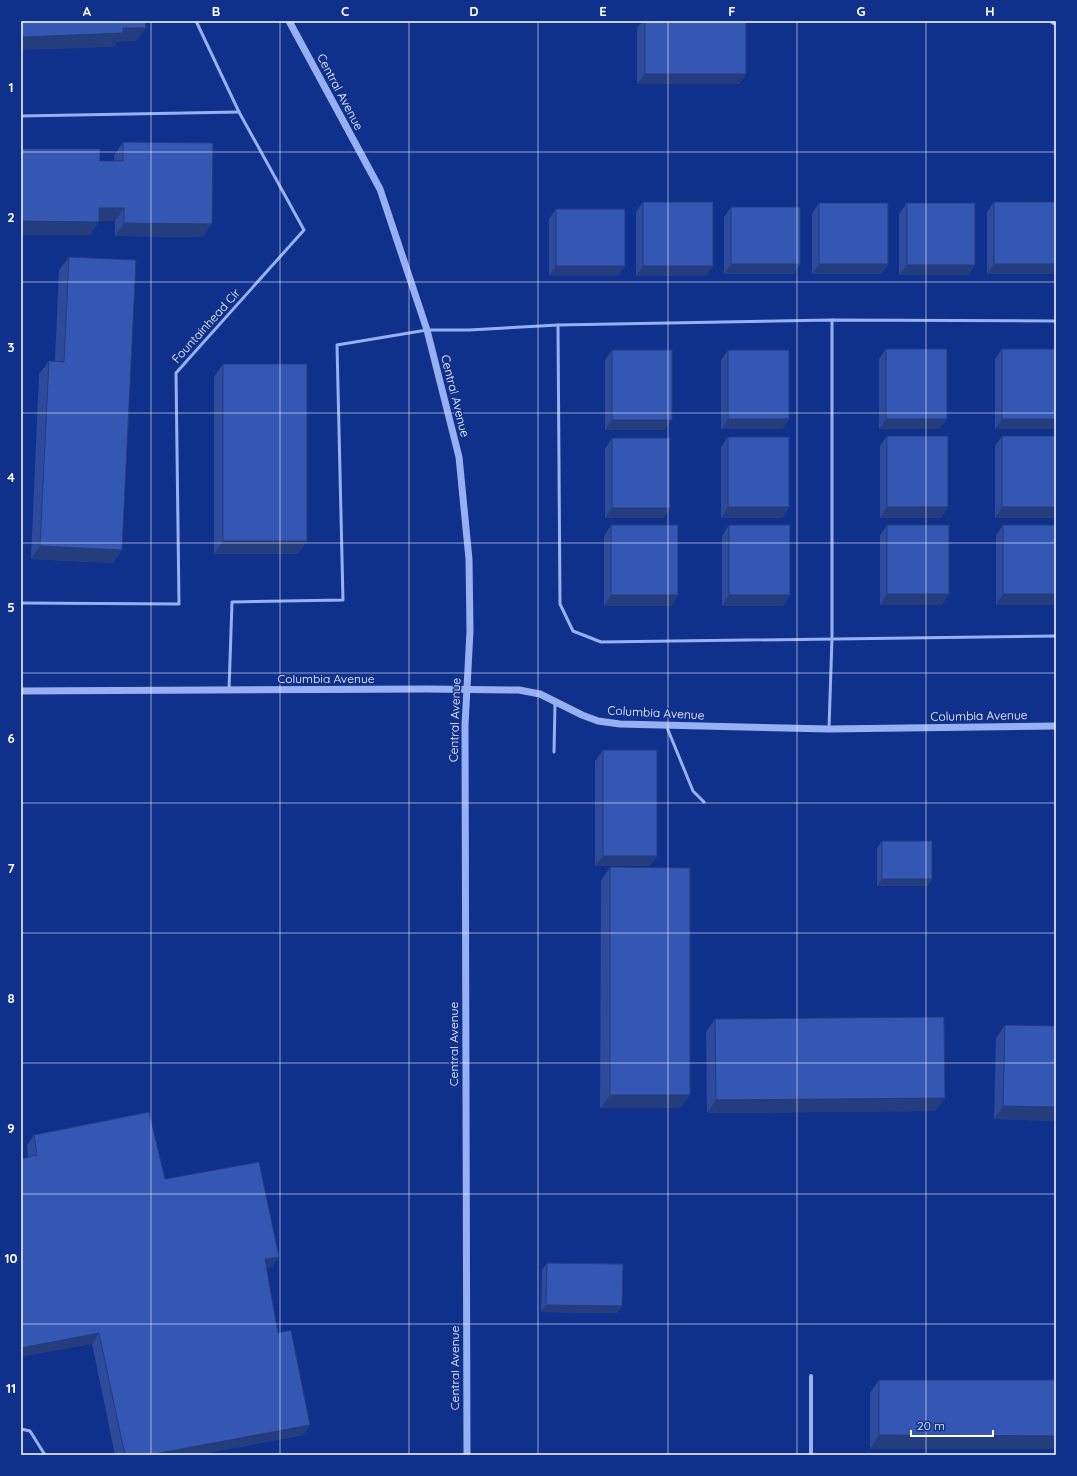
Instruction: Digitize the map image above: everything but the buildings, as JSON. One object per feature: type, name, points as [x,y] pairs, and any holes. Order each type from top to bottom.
[{"type":"street","name":"Central Avenue","points":[[289,21],[380,189],[428,330],[460,465],[469,559],[470,631],[465,725],[467,1455]]},
{"type":"street","name":"Columbia Avenue","points":[[21,691],[519,690],[540,694],[582,715],[620,724],[829,729],[1056,726]]},
{"type":"street","points":[[811,1376],[811,1455]]},
{"type":"lane","name":"Fountainhead Cir","points":[[21,603],[179,604],[176,373],[304,230],[239,112],[196,21]]},
{"type":"lane","points":[[21,116],[239,112]]},
{"type":"lane","points":[[229,690],[232,602],[344,600],[337,345],[428,330],[469,330],[558,325],[832,320],[1056,321]]},
{"type":"lane","points":[[829,729],[832,638],[832,320]]},
{"type":"lane","points":[[558,325],[560,604],[573,631],[602,642],[1056,636]]},
{"type":"lane","points":[[554,752],[555,701]]},
{"type":"lane","points":[[666,725],[693,791],[704,802]]},
{"type":"lane","points":[[21,1429],[30,1431],[45,1455]]}]
